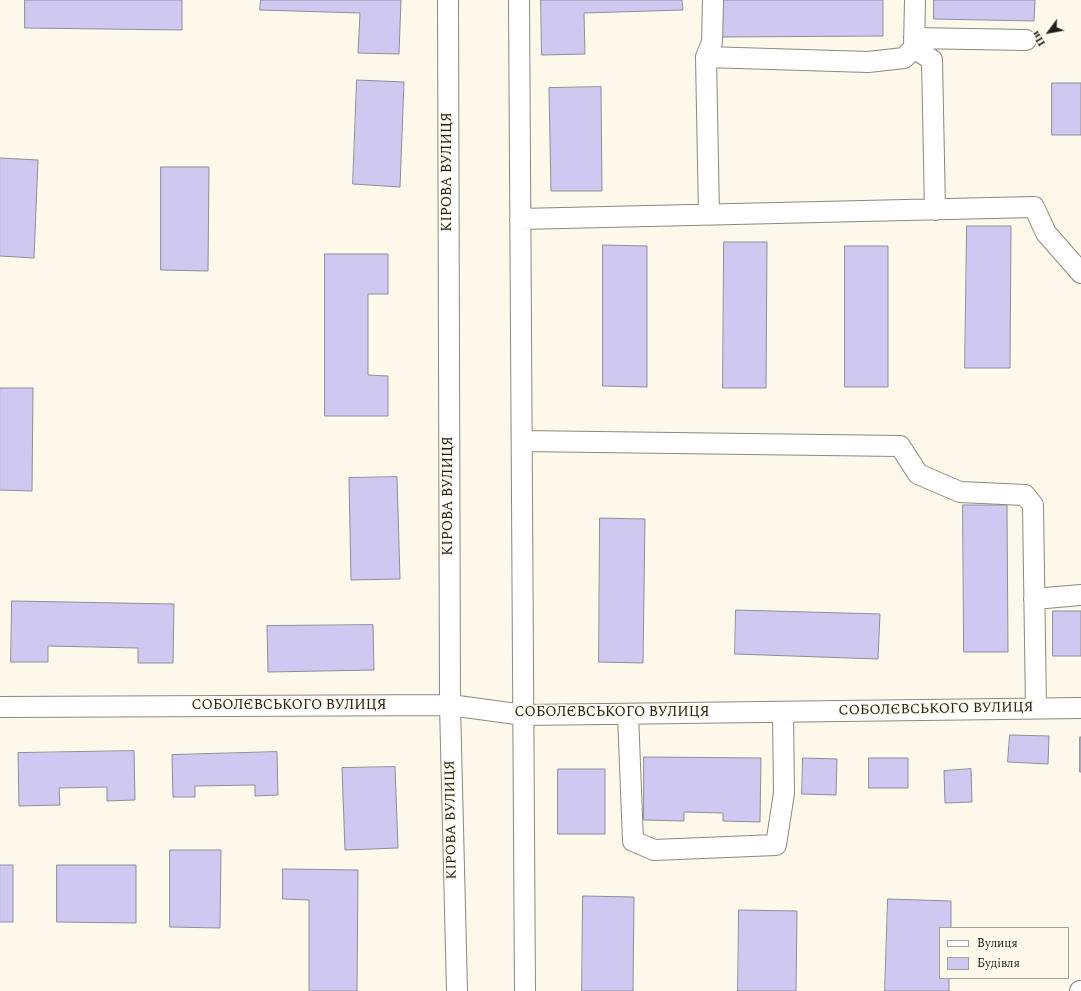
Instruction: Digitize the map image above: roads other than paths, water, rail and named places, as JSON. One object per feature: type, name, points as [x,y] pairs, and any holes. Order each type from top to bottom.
[{"type":"street","name":"КІРОВА ВУЛИЦЯ","points":[[448,0],[450,705],[457,991]]},
{"type":"street","points":[[519,0],[525,991]]},
{"type":"street","points":[[709,215],[706,57],[712,42],[713,0]]},
{"type":"street","points":[[706,57],[868,62],[904,58],[914,44],[915,0]]},
{"type":"street","points":[[914,44],[1026,40]]},
{"type":"street","points":[[914,44],[932,60],[935,210]]},
{"type":"street","points":[[520,219],[1034,207],[1046,233],[1081,273]]},
{"type":"street","points":[[522,441],[900,446],[918,474],[960,492],[1025,495],[1033,505],[1036,708]]},
{"type":"street","points":[[1034,599],[1081,595]]},
{"type":"street","name":"СОБОЛЄВСЬКОГО ВУЛИЦЯ","points":[[0,707],[450,705],[524,715],[1081,708]]},
{"type":"street","points":[[628,714],[633,841],[654,850],[776,845],[784,793],[783,712]]}]
